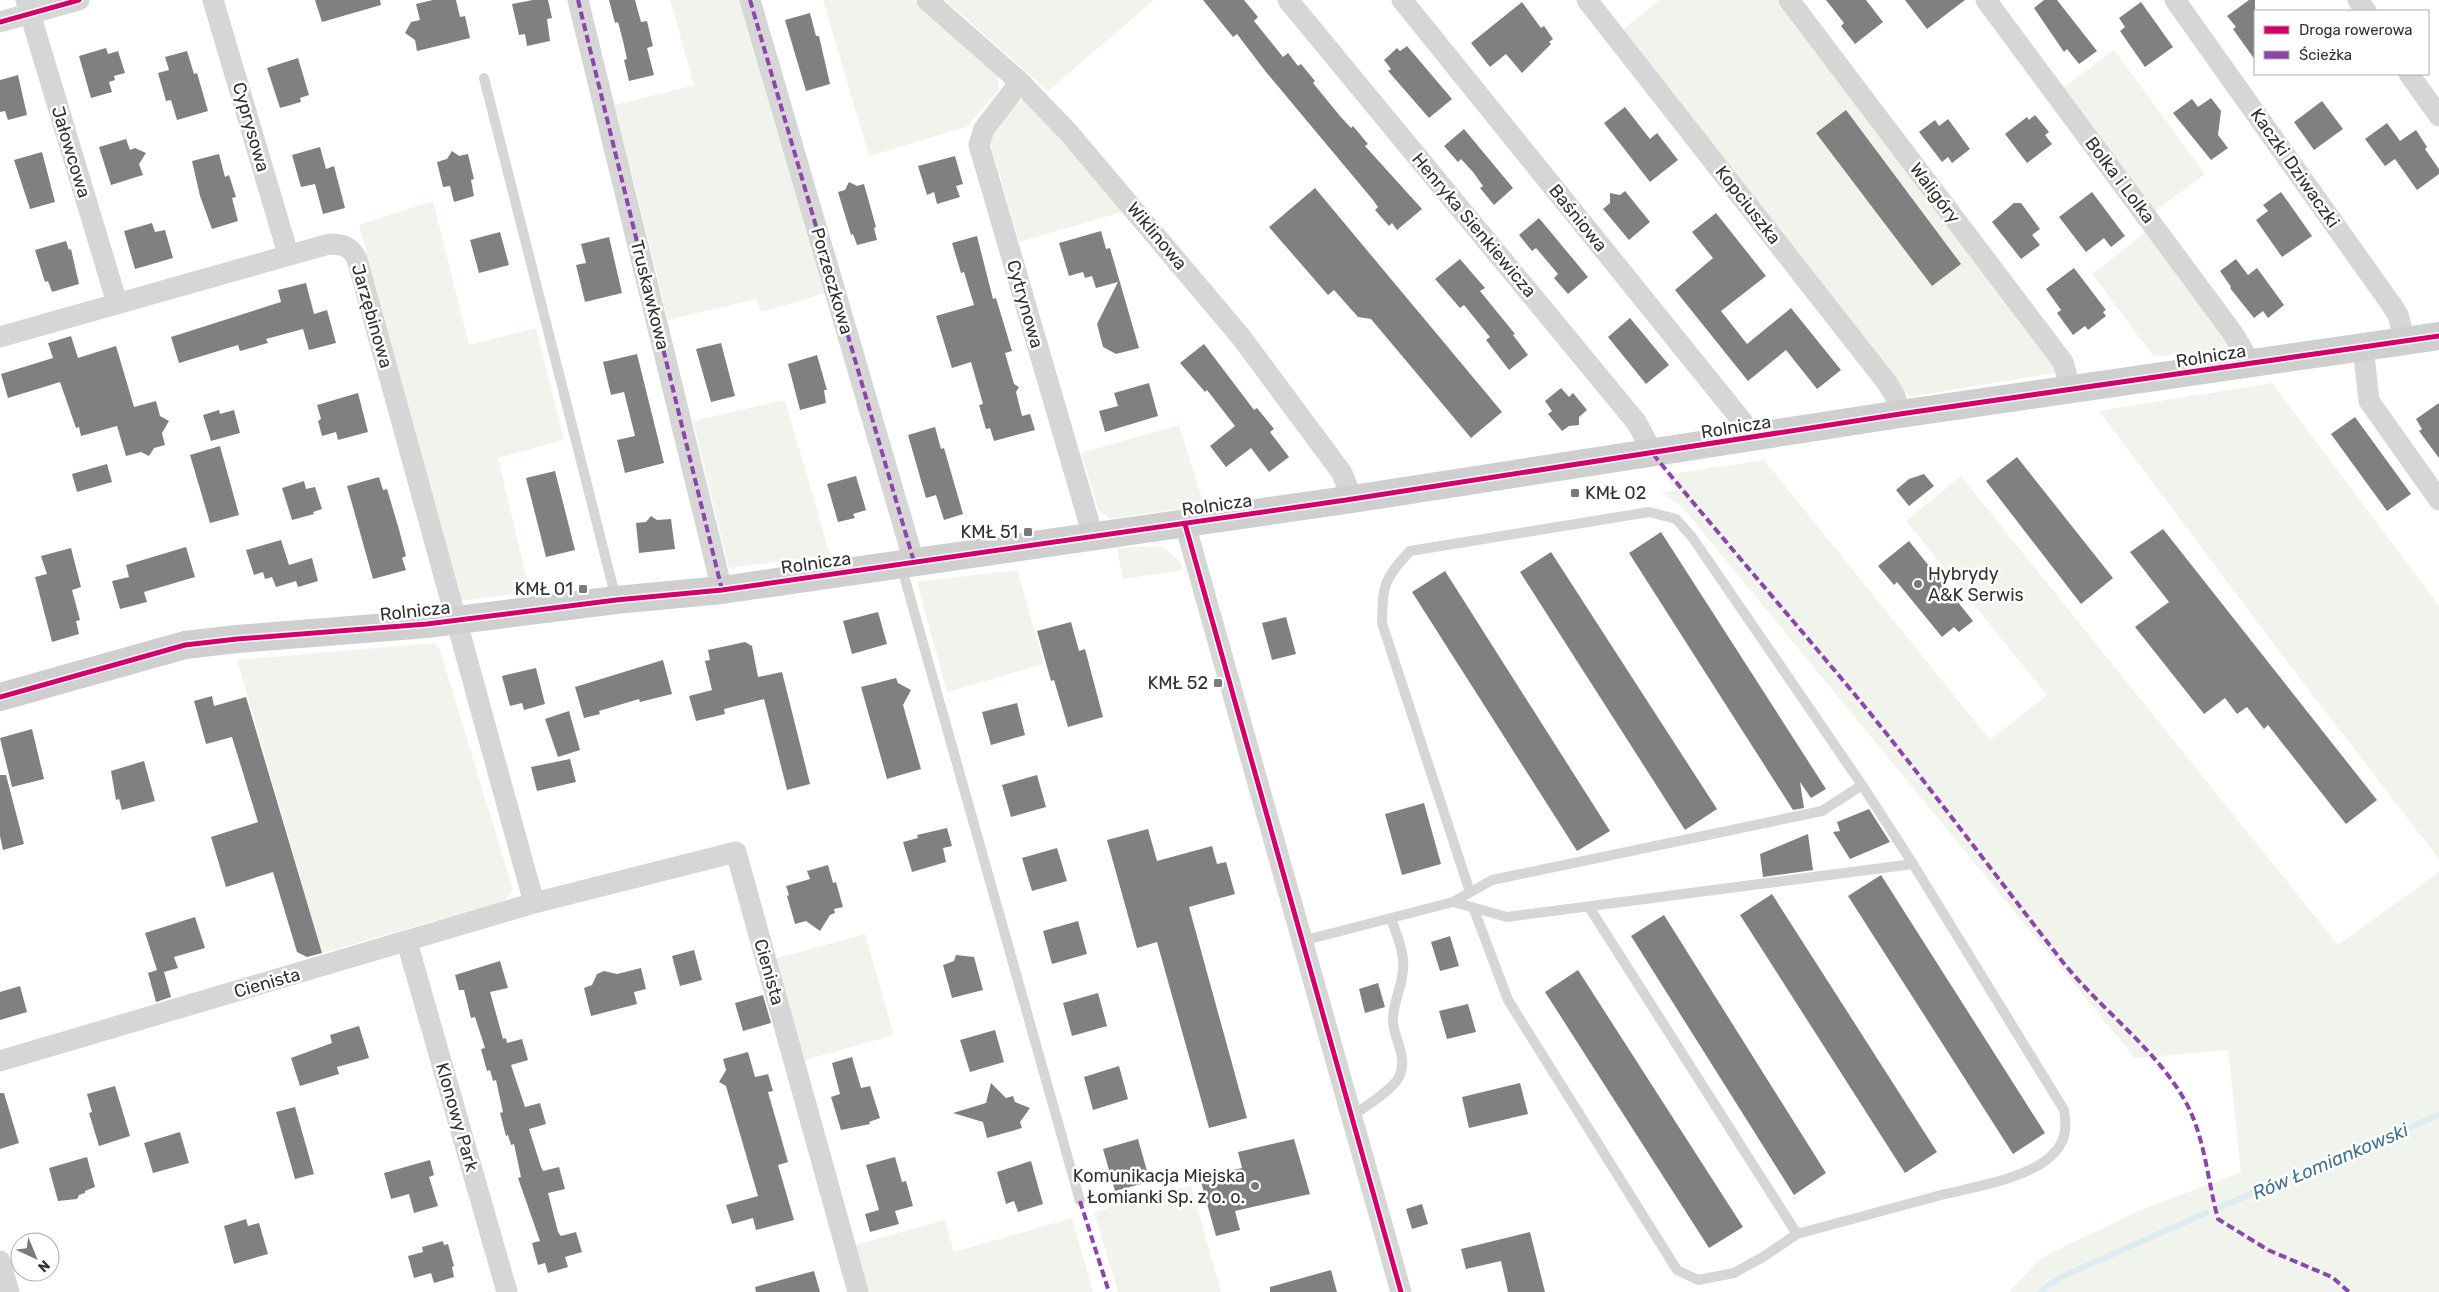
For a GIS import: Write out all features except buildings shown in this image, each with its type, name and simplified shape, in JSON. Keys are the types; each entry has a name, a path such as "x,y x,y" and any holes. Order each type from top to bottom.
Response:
{"street":[{"path":"0,22 28,7 79,0"},
{"name":"Cyprysowa","path":"213,0 288,254"},
{"name":"Truskawkowa","path":"578,0 722,590"},
{"name":"Porzeczkowa","path":"750,0 907,563"},
{"name":"Wiklinowa","path":"927,0 1020,82 1094,161 1242,337 1342,473 1348,488 1346,500"},
{"name":"Henryka Sienkiewicza","path":"1288,0 1637,423 1653,454"},
{"name":"Baśniowa","path":"1402,0 1743,422 1748,438"},
{"name":"Kopciuszka","path":"1587,0 1888,384 1896,396 1900,414"},
{"name":"Waligóry","path":"1789,0 2063,362 2071,391"},
{"name":"Bolka i Lolka","path":"1986,0 2232,332 2243,350 2247,365"},
{"name":"Kaczki Dziwaczki","path":"2174,0 2392,304 2398,315 2405,341"},
{"name":"Jałowcowa","path":"28,7 117,303"},
{"path":"2410,75 2439,116"},
{"name":"Cytrynowa","path":"1020,82 984,129 979,145 1093,536"},
{"name":"Jarzębinowa","path":"0,336 288,254 330,244 342,244 352,251 357,259 456,620"},
{"name":"Rolnicza","path":"0,697 186,646 237,639 456,620 616,600 722,590 1185,524 1653,454 1900,414 2071,391 2439,336"},
{"path":"2363,347 2369,402 2439,500"},
{"path":"1185,524 1402,1292"},
{"path":"456,620 534,903"},
{"name":"Cienista","path":"0,1060 534,903 736,852 858,1292"},
{"name":"Klonowy Park","path":"406,942 507,1292"},
{"path":"0,1261 9,1292"}],"lane":[{"path":"484,78 616,600"},
{"path":"1470,892 1382,623 1382,589 1394,568 1410,551 1649,512 1676,519 1692,536 1862,785 1913,864 2064,1110 2067,1124 2064,1138 2052,1155 2035,1168 1999,1180 1797,1234 1763,1257 1734,1273 1698,1280 1676,1270 1508,1000 1474,907"},
{"path":"907,563 1080,1200"},
{"path":"1302,941 1453,902 1492,880 1822,811 1862,785"},
{"path":"1453,902 1507,917 1589,908 1913,864"},
{"path":"1589,908 1797,1234"},
{"path":"1352,1116 1398,1080 1402,1068 1402,1049 1393,1024 1394,1008 1403,970 1403,962 1391,918"}],"shaded area":[{"path":"670,0 739,0 826,293 761,312 756,299 668,320 615,105 694,85"},
{"path":"823,0 914,0 997,74 999,90 966,127 869,156"},
{"path":"945,0 1154,0 1048,91"},
{"path":"1660,0 1779,0 2059,372 1909,397 1622,30"},
{"path":"2114,50 2205,174 2154,212 2063,88"},
{"path":"1026,98 1122,212 1019,242 988,135 1015,104"},
{"path":"433,201 469,345 536,328 564,440 498,458 530,592 459,601 359,225"},
{"path":"2146,232 2232,348 2154,357 2092,274"},
{"path":"2272,383 2439,606 2439,859 2272,642 2099,411"},
{"path":"785,400 830,555 729,568 693,421"},
{"path":"1179,425 1204,505 1110,519 1099,511 1081,453"},
{"path":"1764,460 1990,740 2047,695 1906,521 1961,476 2338,945 2439,872 2439,1292 2009,1292 2041,1258 2136,1212 2241,1172 2228,1050 2135,1058 1682,507 1661,492 1675,491 1666,475"},
{"path":"1161,546 1179,560 1183,570 1123,579 1117,548"},
{"path":"1017,570 1044,664 947,692 917,582"},
{"path":"435,643 440,650 513,890 504,901 322,953 237,660"},
{"path":"865,934 894,1035 802,1061 774,959"},
{"path":"1191,1185 1221,1292 1118,1292 1094,1212"},
{"path":"1072,1218 1093,1292 867,1292 855,1245 945,1220 954,1252"}],"waterway":[{"name":"Rów Łomiankowski","path":"2220,1207 2439,1115"},
{"name":"Rów Łomiankowski","path":"2040,1292 2061,1277 2206,1213"}],"marked path":[{"path":"578,0 722,590"},
{"path":"750,0 914,562"},
{"path":"1653,454 1861,702 2062,961 2092,995 2142,1045 2172,1080 2184,1099 2197,1127 2218,1219 2268,1250 2332,1277 2349,1292"},
{"path":"1080,1201 1109,1292"}],"cycle path":[{"path":"0,22 79,0"},
{"path":"0,697 185,645 427,624 616,600 722,590 1346,500 1900,414 2439,336"},
{"path":"1185,524 1401,1292"}],"place":[{"name":"KMŁ 02","path":"1575,493"},
{"name":"KMŁ 51","path":"1028,532"},
{"name":"Hybrydy A&K Serwis","path":"1918,584"},
{"name":"KMŁ 01","path":"583,589"},
{"name":"KMŁ 52","path":"1218,683"},
{"name":"Komunikacja Miejska Łomianki Sp. z o. o.","path":"1255,1186"}]}
